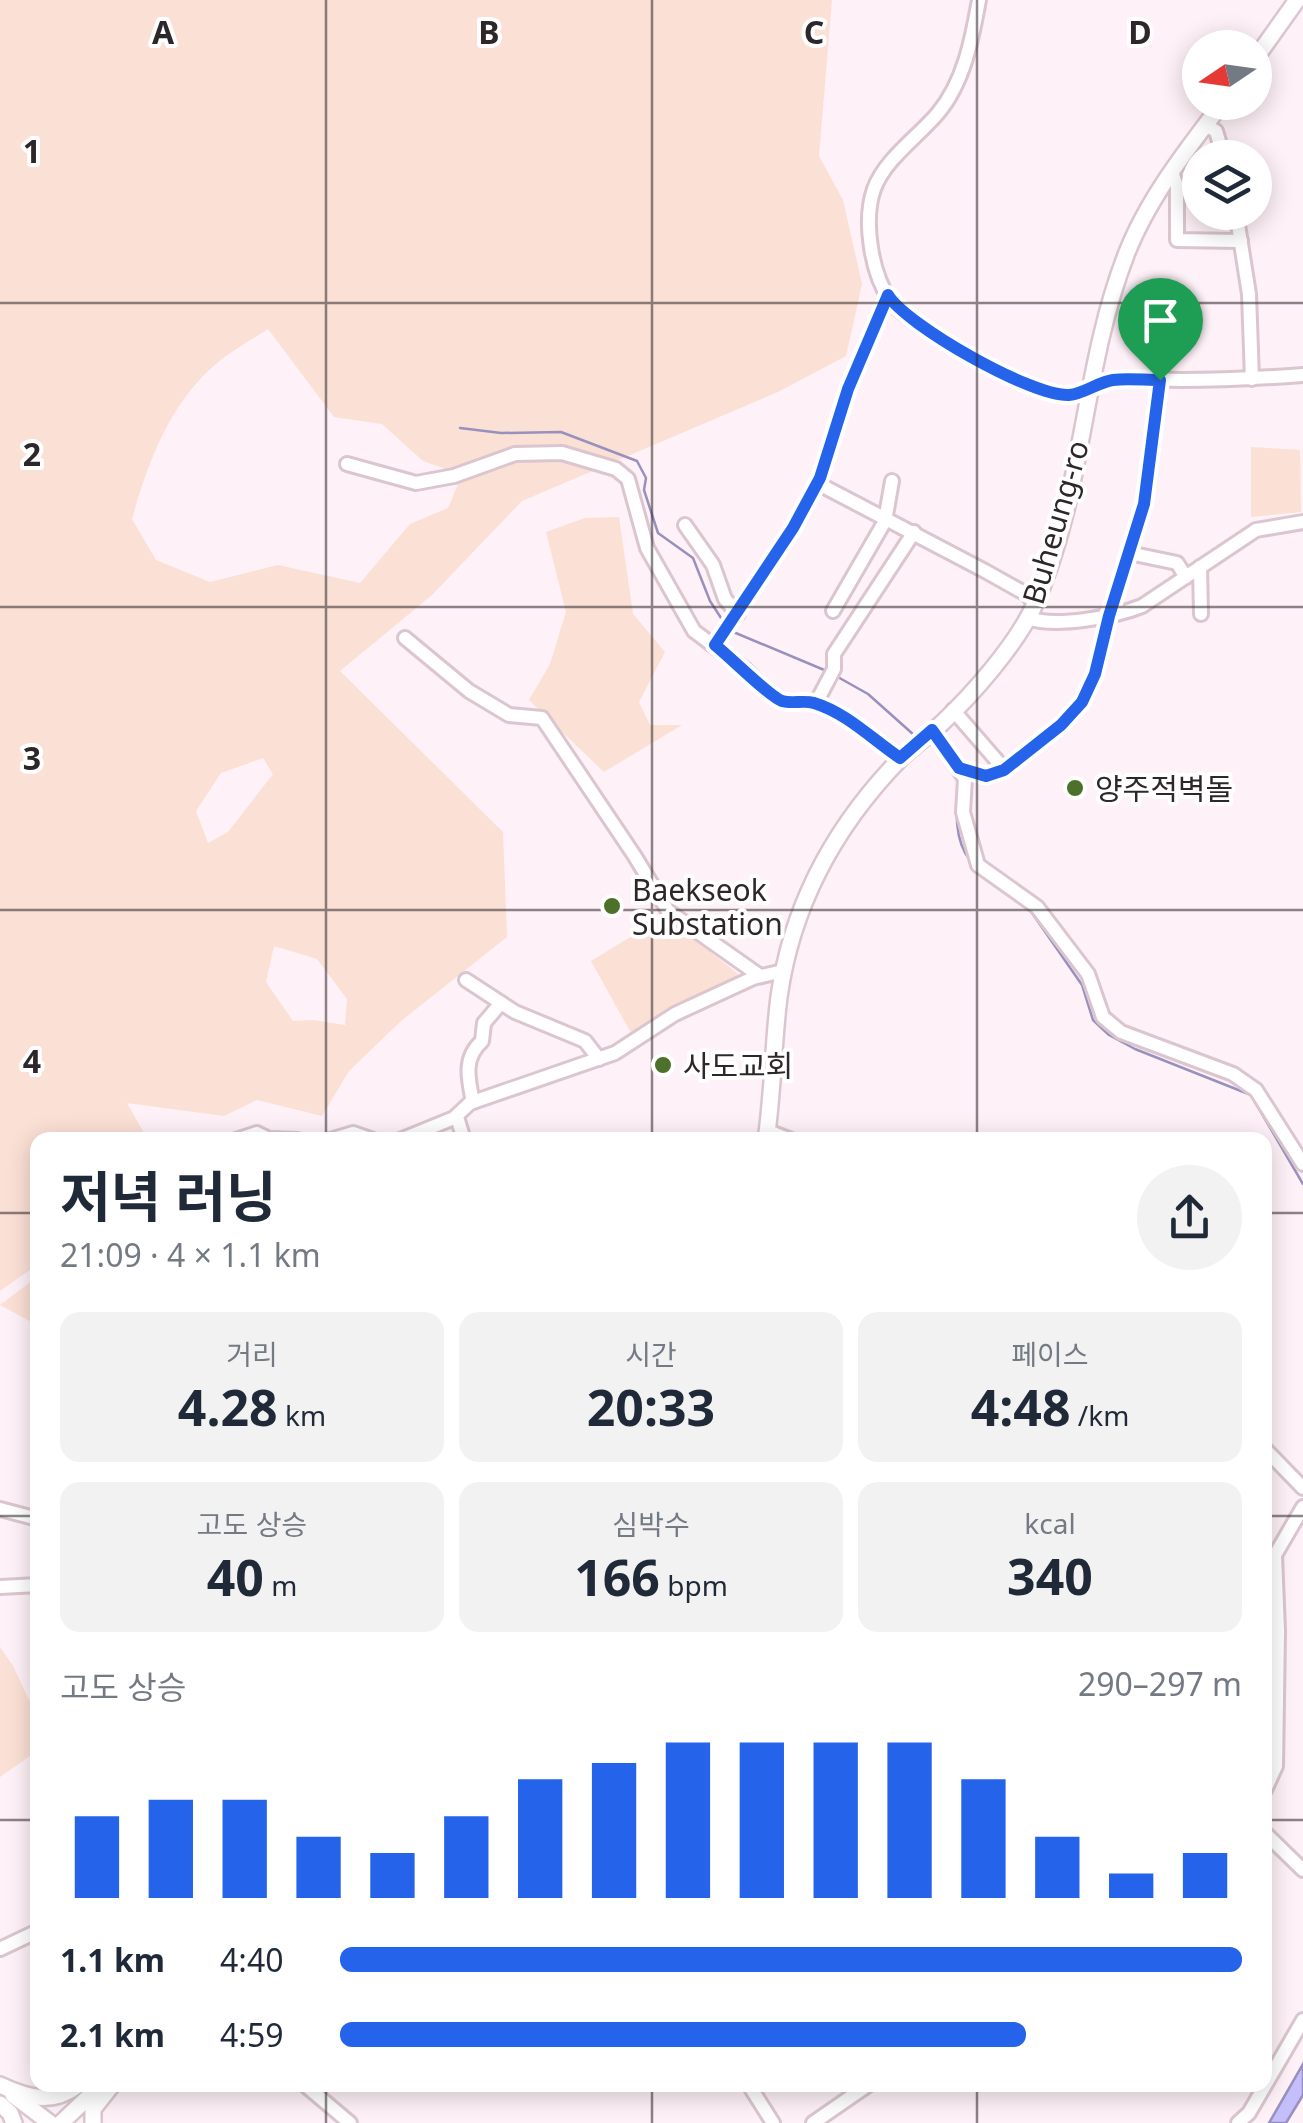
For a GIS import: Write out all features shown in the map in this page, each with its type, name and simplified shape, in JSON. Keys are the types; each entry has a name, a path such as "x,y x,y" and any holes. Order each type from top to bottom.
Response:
{"main road":[{"path":"1272,34 1297,0"},
{"name":"Buheung-ro","path":"767,1132 784,972 805,900 824,856 900,758 983,678 1032,611 1062,521 1106,318 1126,256 1172,172 1210,120"},
{"path":"0,2085 43,2099 65,2092"},
{"path":"0,2085 50,2123"},
{"path":"79,2104 85,2092"},
{"path":"61,2123 93,2092"},
{"path":"93,2123 93,2109 106,2092"},
{"path":"0,2104 14,2123"}],"street":[{"path":"979,0 969,54 944,106 874,188 870,228 878,272 888,295 909,318 1024,384 1070,395 1111,380 1303,375"},
{"path":"1206,126 1216,131 1219,140"},
{"path":"1172,172 1177,186 1177,240 1241,241"},
{"path":"1239,230 1250,294 1252,379"},
{"path":"727,629 818,483 835,427 888,295"},
{"path":"959,768 986,776 1004,770 1061,725 1082,702 1095,674 1144,504 1160,380"},
{"path":"347,464 416,483 454,476 515,454 562,453 616,469 628,479 646,548 694,631 727,629"},
{"path":"833,610 872,547 892,481"},
{"path":"818,483 1026,594 1032,611 1046,622 1109,616 1142,606 1256,530 1303,522"},
{"path":"685,525 713,566 725,598 727,629 746,670 782,701 816,703 850,721 900,758"},
{"path":"816,703 832,674 834,654 914,532"},
{"path":"1129,553 1177,563 1186,577"},
{"path":"1200,568 1200,614"},
{"path":"405,638 469,690 509,715 542,718 668,911 760,976"},
{"path":"953,710 1004,770"},
{"path":"932,730 965,779 963,812 978,864 1037,907 1088,974 1102,1017 1121,1032 1246,1082 1256,1090 1303,1164"},
{"path":"419,1132 457,1116 473,1102 615,1053 675,1014 760,976 784,972"},
{"path":"466,980 560,1034 584,1041 599,1059"},
{"path":"473,1102 470,1052 482,1042 484,1023 501,1003"},
{"path":"457,1116 462,1132"},
{"path":"1272,1456 1303,1488"},
{"path":"1272,1775 1276,1766 1278,1620 1275,1555 1303,1507"},
{"path":"0,1509 30,1518"},
{"path":"0,1587 30,1585"},
{"path":"1272,1838 1303,1870"},
{"path":"0,1949 30,1935"},
{"path":"1272,2074 1303,2020"},
{"path":"313,2092 350,2123"},
{"path":"753,2092 773,2123"},
{"path":"813,2123 858,2092"},
{"path":"1238,2123 1249,2114 1262,2092"}],"shaded area":[{"path":"0,0 832,0 819,156 843,200 862,284 846,356 778,392 522,501 432,595 340,671 503,832 507,937 401,1021 349,1071 322,1116 257,1100 224,1116 127,1103 143,1132 30,1132 30,1270 0,1291","holes":["268,329 334,417 382,424 423,461 462,475 448,508 410,524 360,583 278,565 210,582 156,560 132,519 146,474 176,411 222,359","263,758 273,774 228,832 208,843 196,811 221,773","274,946 317,959 347,999 345,1025 293,1021 266,982"]},
{"path":"1251,447 1300,450 1301,512 1251,517"},
{"path":"619,517 633,614 665,652 639,702 650,725 682,725 604,772 529,700 550,664 566,612 546,532 585,518"},
{"path":"665,916 738,974 723,988 631,1033 591,961"},
{"path":"30,1282 30,1321 0,1305"},
{"path":"0,1647 30,1702 30,1756 0,1777"},
{"path":"1303,2064 1303,2095 1286,2123 1269,2123"}],"waterway":[{"path":"460,428 501,433 561,432 637,461 646,478 644,490 658,533 693,558 710,601 723,621"},
{"path":"731,631 829,672"},
{"path":"836,676 868,694 914,735"},
{"path":"958,786 959,835 970,860"},
{"path":"1030,910 1082,985 1093,1020 1109,1035 1135,1049 1251,1095 1303,1184"}],"place":[{"name":"양주적벽돌","path":"1075,788"},
{"name":"Baekseok Substation","path":"612,906"},
{"name":"사도교회","path":"663,1065"}],"route":[{"path":"888,295 909,318 1036,389 1070,395 1111,380 1160,380 1144,504 1095,674 1082,702 1061,725 1004,770 986,776 959,768 932,730 900,758 850,721 816,703 782,701 715,645 793,528 820,478 848,389 888,295"}]}
